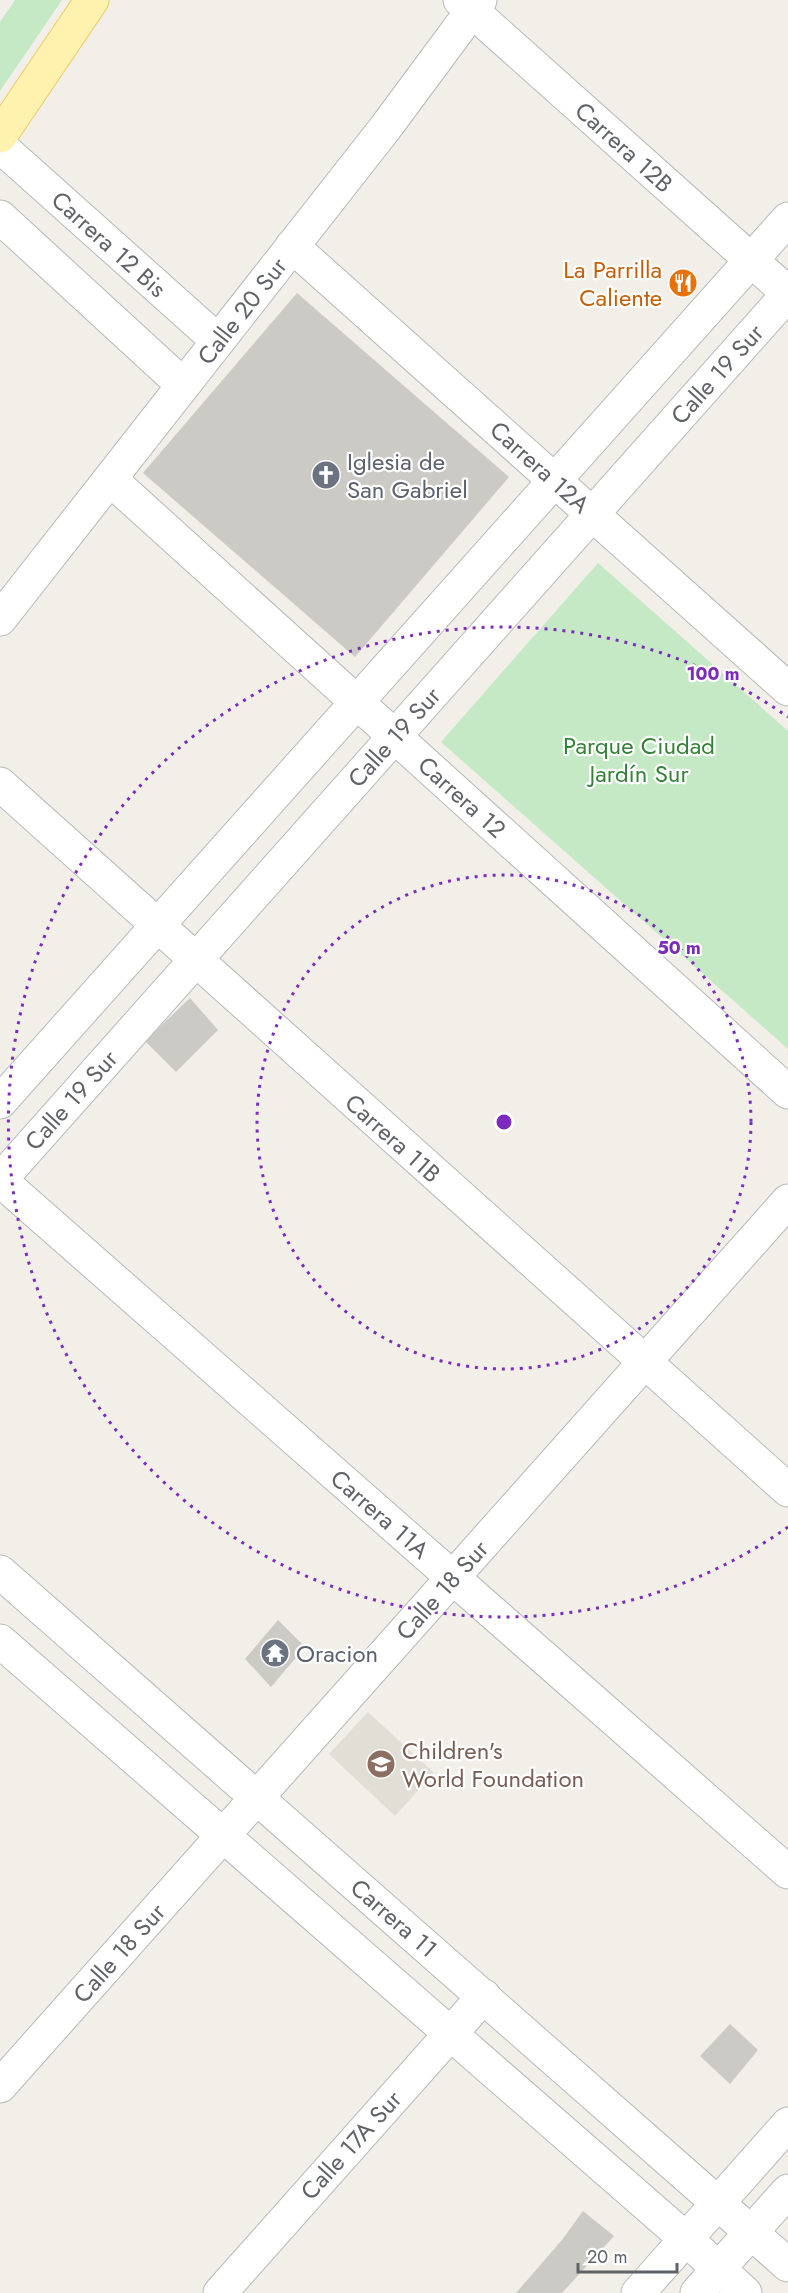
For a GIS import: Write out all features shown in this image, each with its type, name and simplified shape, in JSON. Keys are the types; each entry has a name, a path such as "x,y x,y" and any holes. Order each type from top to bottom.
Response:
{"main road":[{"path":"0,136 92,0"}],"street":[{"name":"Calle 20 Sur","path":"0,619 292,246 471,4"},
{"name":"Carrera 12B","path":"471,4 788,294"},
{"name":"Carrera 12 Bis","path":"0,146 218,341"},
{"path":"0,217 183,386"},
{"name":"Calle 19 Sur","path":"0,1102 788,219"},
{"name":"Carrera 12A","path":"292,246 788,689"},
{"name":"Calle 19 Sur","path":"0,1180 788,294"},
{"name":"Carrera 12","path":"110,479 788,1092"},
{"name":"Carrera 11B","path":"0,784 788,1490"},
{"name":"Carrera 11A","path":"0,1180 788,1872"},
{"name":"Calle 18 Sur","path":"0,2086 788,1201"},
{"name":"Carrera 11","path":"0,1572 788,2265"},
{"path":"0,1639 33,1601"},
{"name":"Carrera 11","path":"0,1639 745,2293"},
{"name":"Calle 17A Sur","path":"220,2293 484,1996"},
{"path":"638,2293 788,2124"},
{"path":"697,2293 788,2191"}],"shaded area":[{"name":"Children's World Foundation","path":"368,1712 434,1773 395,1816 329,1754"}],"green space":[{"path":"15,0 62,0 0,91 0,22"},
{"name":"Parque Ciudad Jardín Sur","path":"598,563 788,731 788,1049 441,742"}],"building":[{"name":"Iglesia de San Gabriel","path":"297,293 509,477 355,657 143,473"},
{"path":"190,998 218,1030 176,1072 145,1041"},
{"name":"Oracion","path":"278,1620 305,1647 271,1687 245,1659"},
{"path":"730,2024 758,2050 730,2084 700,2056"},
{"path":"583,2211 614,2236 562,2293 516,2293 562,2240"}],"place":[{"name":"La Parrilla Caliente","path":"683,283"},
{"name":"Iglesia de San Gabriel","path":"326,475"},
{"name":"Oracion","path":"275,1653"},
{"name":"Children's World Foundation","path":"381,1764"}]}
